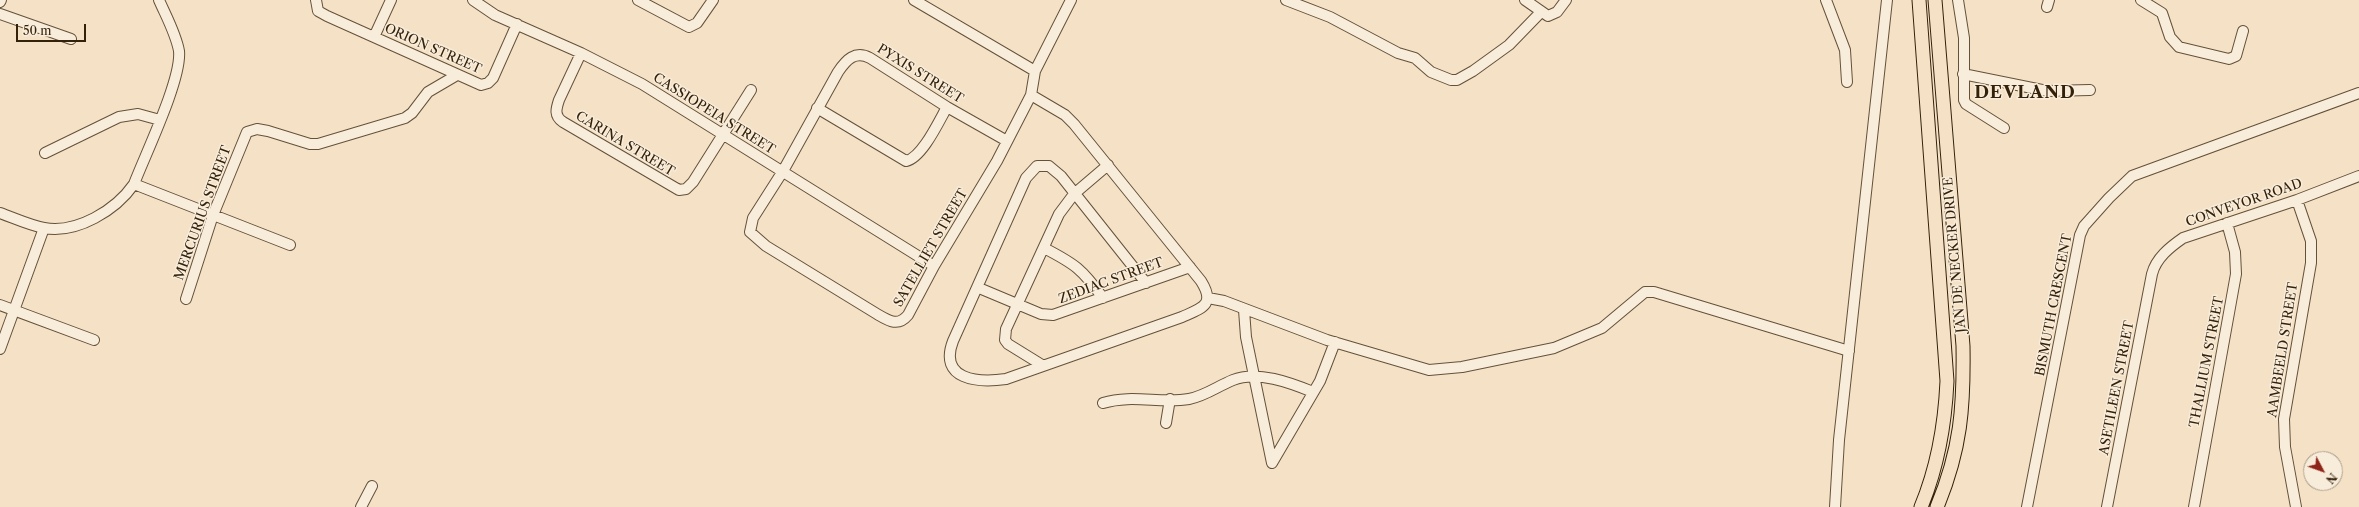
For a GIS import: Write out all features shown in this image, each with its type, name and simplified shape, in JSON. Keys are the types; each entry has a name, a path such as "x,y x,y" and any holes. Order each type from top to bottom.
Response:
{"main road":[{"name":"JAN DE NECKER DRIVE","path":"1919,0 1948,381 1944,425 1940,446 1921,507"},
{"name":"JAN DE NECKER DRIVE","path":"1935,0 1963,365 1962,409 1957,446 1951,472 1937,507"}],"street":[{"path":"0,213 44,228 67,227 94,217 114,205 134,184 176,76 179,60 177,43 159,0"},
{"name":"ORION STREET","path":"316,0 320,12 481,85 490,81 517,24"},
{"path":"374,37 391,0"},
{"name":"CASSIOPEIA STREET","path":"473,0 482,8 581,52 642,84 934,266"},
{"path":"638,0 689,27 698,23 713,0"},
{"path":"914,0 1035,71"},
{"name":"SATELLIET STREET","path":"782,171 750,222 751,234 766,246 892,322 902,321 908,315 934,266 997,161 1031,95 1035,71 1071,0"},
{"path":"1286,0 1330,17 1398,53 1414,58 1432,72 1451,80 1457,80 1473,71 1509,45 1541,12"},
{"path":"1525,0 1545,16 1552,15 1566,0"},
{"path":"1826,0 1845,50 1847,82"},
{"path":"1835,507 1839,440 1887,0"},
{"path":"1958,0 1964,38 1964,100 1966,104 2004,128"},
{"path":"2141,0 2162,13 2170,37 2179,47 2230,60 2234,59 2243,31"},
{"path":"0,14 71,39"},
{"name":"CARINA STREET","path":"581,52 557,104 557,117 664,183 679,190 690,187 723,135"},
{"name":"PYXIS STREET","path":"782,171 845,61 855,55 870,58 947,107 1007,141"},
{"path":"1963,74 2047,91 2090,90"},
{"name":"MERCURIUS STREET","path":"186,299 213,215 248,131 257,129 314,145 393,123 412,113 428,92 458,75"},
{"path":"723,135 751,90"},
{"name":"BISMUTH CRESCENT","path":"2027,507 2070,279 2080,234 2084,226 2124,181 2132,176 2359,93"},
{"path":"1031,95 1065,115 1074,124 1190,267 1206,288 1208,298 1203,308 1182,317 1042,365 1006,379 991,381 974,380 954,370 948,359 949,352 979,288 1026,178 1034,168 1042,164 1049,166 1061,176 1146,283"},
{"path":"817,108 906,161 912,159 920,152 947,107"},
{"path":"45,153 123,115 138,114 160,120"},
{"path":"1042,365 1013,347 1006,340 1006,329 1059,214 1074,194 1108,166"},
{"name":"CONVEYOR ROAD","path":"2152,274 2164,254 2183,238 2297,200 2359,176"},
{"path":"134,184 290,245"},
{"name":"AAMBEELD STREET","path":"2296,507 2285,447 2284,419 2311,263 2312,248 2297,200"},
{"name":"THALLIUM STREET","path":"2194,507 2236,274 2235,252 2227,223"},
{"path":"0,349 44,228"},
{"path":"1044,248 1075,264 1103,298"},
{"name":"ZEDIAC STREET","path":"979,288 1041,314 1053,315 1190,267"},
{"name":"ASETILEEN STREET","path":"2107,507 2152,274"},
{"path":"1208,298 1335,342 1429,370 1444,370 1554,348 1602,328 1645,292 1654,292 1849,350"},
{"path":"0,305 94,340"},
{"path":"1244,310 1246,337 1272,463 1320,382 1335,342"},
{"path":"1103,403 1111,400 1150,398 1170,400 1199,397 1234,379 1255,377 1278,380 1313,392"},
{"path":"1166,423 1170,400"},
{"path":"361,507 372,486"}],"district":[{"name":"DEVLAND","path":"2025,93"}]}
